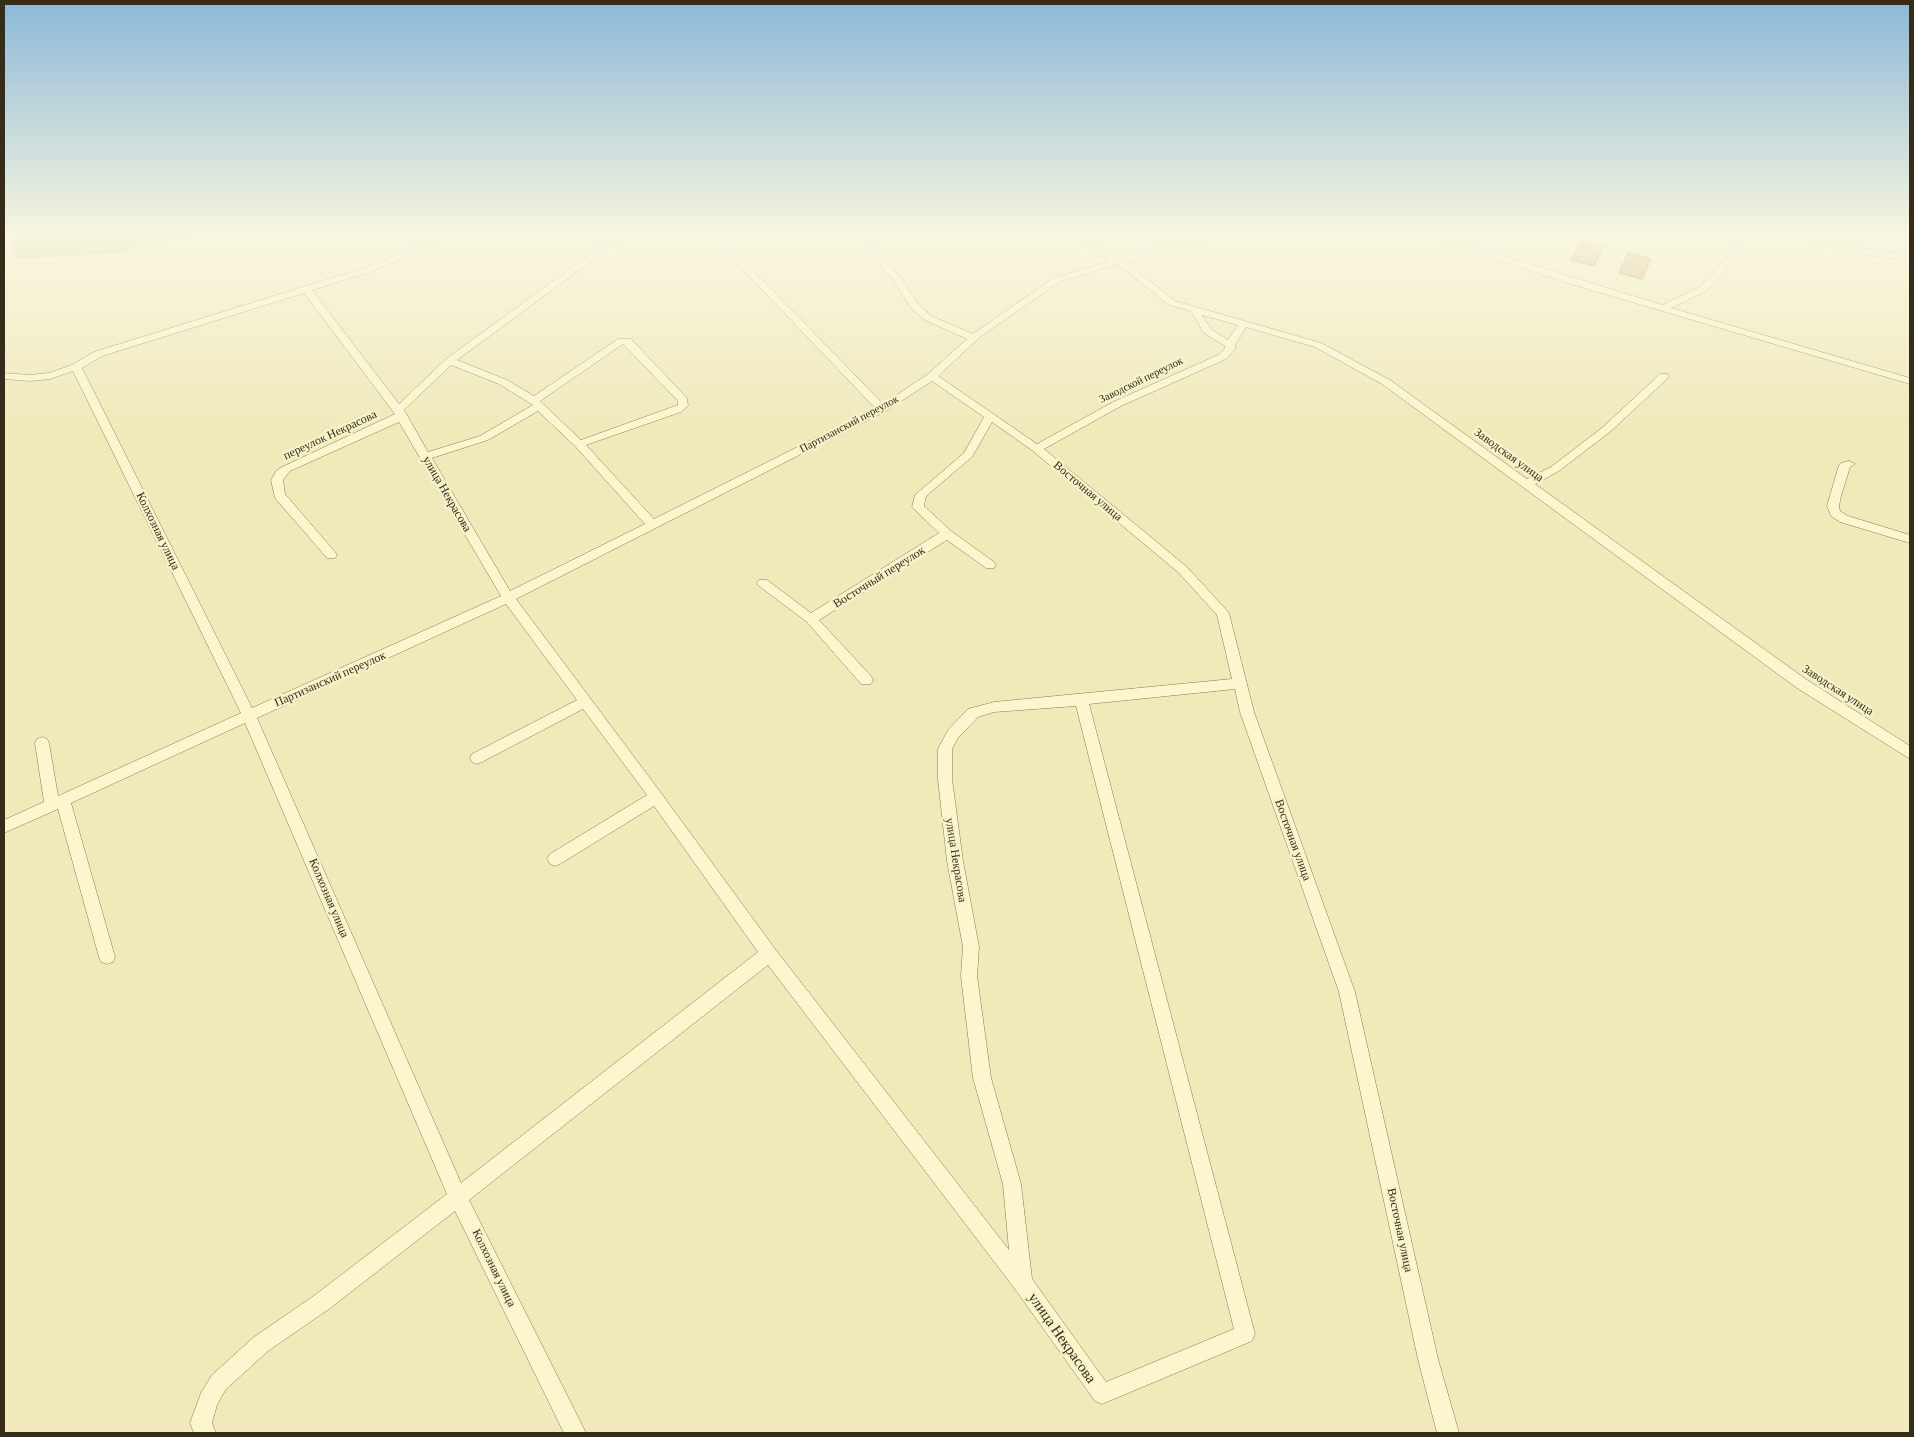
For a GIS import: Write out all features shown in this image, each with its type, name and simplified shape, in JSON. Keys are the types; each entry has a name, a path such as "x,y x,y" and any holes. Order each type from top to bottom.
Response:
{"street":[{"path":"4,376 30,378 50,376 76,366 98,354 267,301"},
{"name":"улица Некрасова","path":"315,301 400,412 508,598 656,797 769,954 1022,1282 1102,1394 1246,1334 1081,700"},
{"path":"400,412 450,360 531,301"},
{"path":"778,301 882,409"},
{"path":"911,301 928,318 974,338"},
{"name":"Партизанский переулок","path":"4,827 508,598 882,409 932,376 974,338 1026,301"},
{"name":"Заводская улица","path":"1170,301 1318,346 1386,382 1802,684 1910,753"},
{"path":"1640,301 1910,380"},
{"path":"1662,308 1678,301"},
{"path":"1195,310 1208,331 1230,345"},
{"name":"Заводской переулок","path":"1038,449 1117,404 1222,357 1230,350 1230,345 1243,324"},
{"path":"425,457 484,438 537,403 621,341 628,341 683,400 683,406 677,410 578,444"},
{"path":"450,360 503,382 537,403 653,525"},
{"name":"Колхозная улица","path":"76,366 249,716 458,1197 575,1433"},
{"name":"Восточная улица","path":"932,376 1038,449 1183,570 1223,613 1247,712 1348,992 1428,1359 1448,1433"},
{"path":"1527,484 1555,469 1607,429 1664,376"},
{"name":"переулок Некрасова","path":"331,555 279,495 277,480 286,469 395,420 400,412"},
{"path":"990,416 968,455 920,495 918,507 947,534 990,565"},
{"path":"1849,464 1845,465 1838,488 1833,506 1835,513 1844,519 1910,539"},
{"name":"Восточный переулок","path":"811,619 947,534"},
{"path":"763,583 811,619 866,680"},
{"name":"улица Некрасова","path":"1022,1282 1012,1184 982,1078 969,976 971,947 954,852 944,779 945,749 954,734 973,713 994,707 1241,683"},
{"path":"478,758 585,702"},
{"path":"42,743 58,803 107,957"},
{"path":"555,859 656,797"},
{"path":"206,1433 201,1423 208,1400 219,1382 262,1344 322,1302 769,954"}]}
